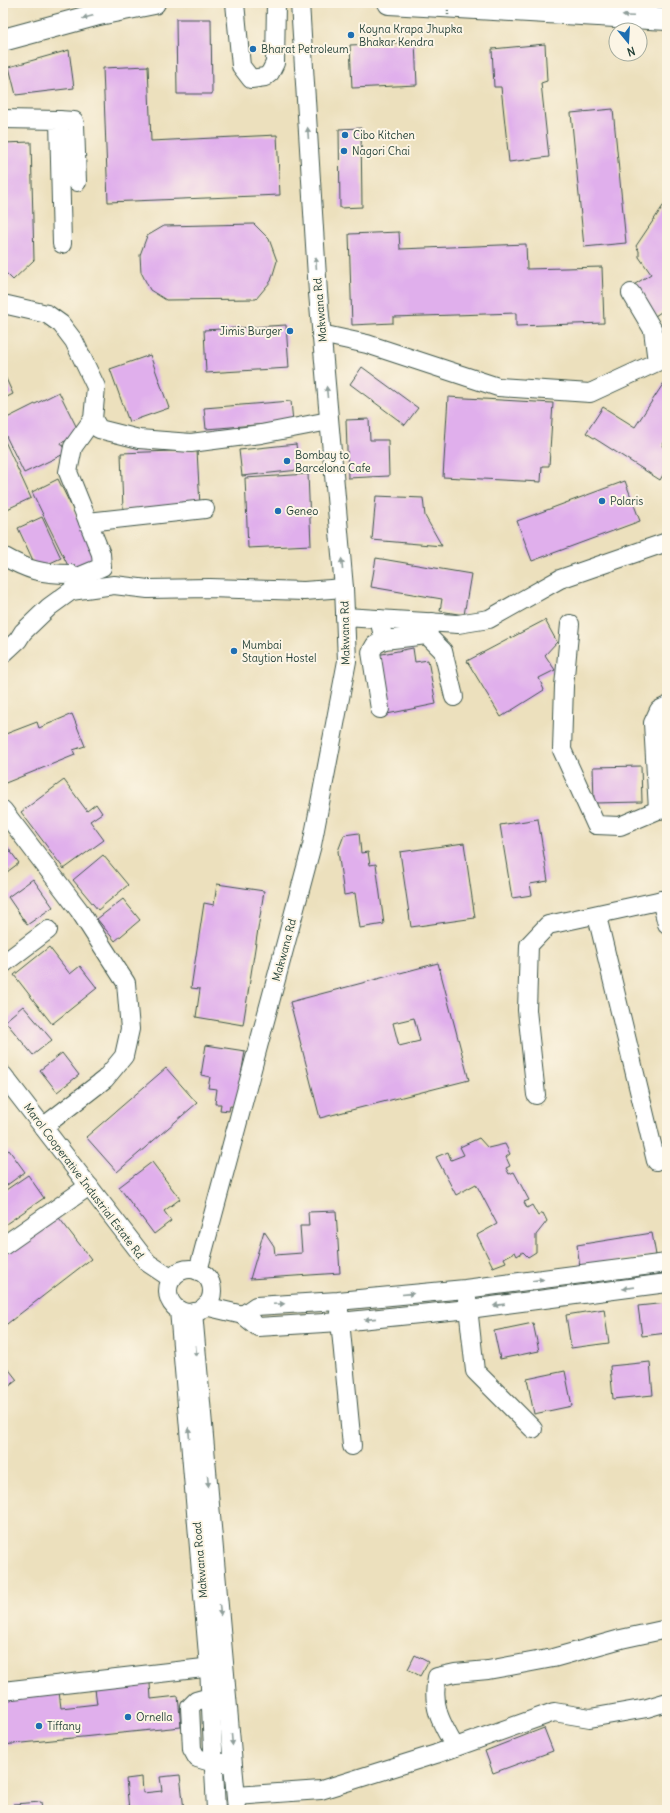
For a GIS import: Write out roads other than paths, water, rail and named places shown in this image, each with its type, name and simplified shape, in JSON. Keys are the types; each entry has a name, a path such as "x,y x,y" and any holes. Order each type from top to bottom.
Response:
{"main road":[{"path":"3,40 100,14 154,3"},
{"path":"390,3 667,23"}],"street":[{"path":"235,3 241,66 251,79 265,77 270,73 275,63 276,3"},
{"name":"Makwana Rd","path":"198,1271 312,845 347,661 344,588 321,334 300,3"},
{"path":"3,118 74,121 77,182"},
{"path":"59,120 62,244"},
{"path":"321,334 367,344 498,386 590,393 657,362 653,330 631,293"},
{"path":"3,304 47,314 62,324 74,341 96,387 92,419 73,447 68,472 101,554 102,567 74,579 70,574 48,574 22,567 3,556"},
{"path":"92,419 99,429 139,439 191,443 261,434 329,421"},
{"path":"88,522 205,509"},
{"path":"380,709 371,652 375,645 384,640 430,629 489,619 560,579 667,542"},
{"path":"3,654 49,607 71,591 114,586 148,589 210,588 304,591 344,588"},
{"path":"346,616 379,619 430,629 443,651 454,697"},
{"path":"379,619 384,640"},
{"path":"570,624 564,686 562,750 596,825 620,826 662,809 653,723 659,710 667,706"},
{"path":"3,810 79,910 126,983 130,1029 124,1056 105,1079 43,1127"},
{"path":"536,1095 527,1010 529,945 548,925 597,916 664,900 667,924"},
{"path":"597,916 656,1160"},
{"path":"3,964 48,930"},
{"name":"Marol Cooperative Industrial Estate Rd","path":"3,1075 148,1263 172,1279"},
{"path":"3,1246 89,1186"},
{"path":"243,1315 256,1306 338,1301 466,1289 667,1263"},
{"path":"192,1309 212,1294 211,1286 208,1278 198,1271 185,1270 177,1274 172,1279 168,1288 172,1304 192,1309 243,1315 258,1327 340,1322 469,1309 667,1283"},
{"path":"466,1289 475,1371 533,1429"},
{"path":"338,1301 352,1446"},
{"name":"Makwana Road","path":"192,1309 198,1454 217,1667 228,1693 237,1803"},
{"path":"455,1747 439,1719 434,1692 437,1678 455,1673 488,1670 553,1658 621,1639 667,1629"},
{"path":"3,1691 217,1667"},
{"name":"Makwana Road","path":"216,1810 210,1697 217,1667"},
{"path":"210,1697 228,1693"},
{"path":"237,1803 321,1790 455,1747 554,1712 590,1718 647,1708 667,1702"},
{"path":"214,1764 234,1764"}],"place":[{"name":"Koyna Krapa Jhupka Bhakar Kendra","path":"351,35"},
{"name":"Bharat Petroleum","path":"253,49"},
{"name":"Cibo Kitchen","path":"345,135"},
{"name":"Nagori Chai","path":"344,151"},
{"name":"Jimis Burger","path":"290,331"},
{"name":"Bombay to Barcelona Cafe","path":"287,461"},
{"name":"Polaris","path":"602,501"},
{"name":"Geneo","path":"278,511"},
{"name":"Mumbai Staytion Hostel","path":"234,651"},
{"name":"Ornella","path":"128,1717"},
{"name":"Tiffany","path":"39,1726"}]}
